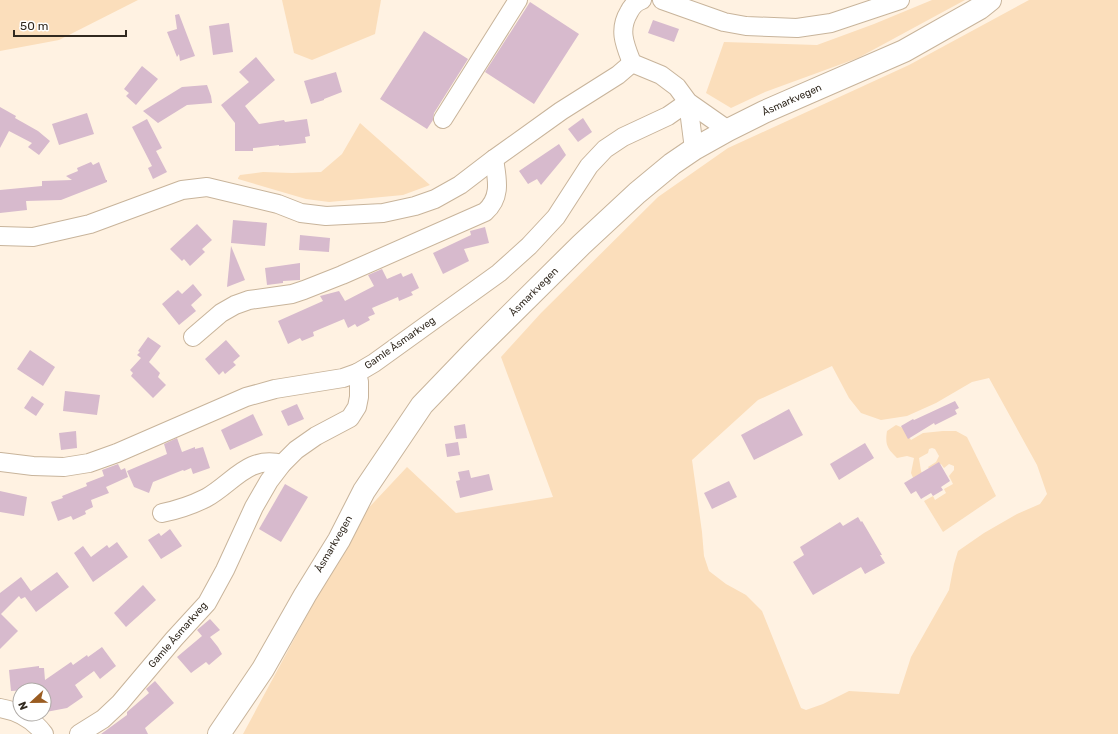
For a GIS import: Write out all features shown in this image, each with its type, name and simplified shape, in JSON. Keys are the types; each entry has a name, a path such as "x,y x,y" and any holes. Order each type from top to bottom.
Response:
{"main road":[{"name":"Åsmarkvegen","path":"219,734 263,669 305,595 339,540 364,491 422,405 531,295 637,193 672,164 694,149 728,130 764,112 904,51 980,8 990,0"}],"street":[{"path":"443,119 518,0"},
{"path":"642,0 632,6 623,24 623,42 632,63 661,75 677,87 688,102 728,130"},
{"path":"662,0 724,22 746,26 797,28 831,23 869,5 900,0"},
{"path":"0,236 33,237 90,224 182,190 206,186 278,204 301,212 326,216 383,213 415,206 435,198 460,185 494,159 603,83 618,75 632,63"},
{"path":"688,102 694,149"},
{"name":"Gamle Åsmarkveg","path":"79,734 103,719 120,703 174,639 207,603 225,570 254,507 268,481 282,464 296,450 316,436 350,418 358,407 359,382 357,373 374,363 499,273 529,246 556,217 589,166 604,149 623,137 668,116 688,102"},
{"path":"193,337 221,313 235,305 249,300 292,294 304,290 342,275 485,212 493,203 497,192 494,159"},
{"path":"0,462 52,467 64,467 89,463 246,397 275,389 343,378 357,373"},
{"path":"162,513 187,506 205,498 222,488 247,468 258,463 272,461 282,464"},
{"path":"0,708 10,710 31,720 44,734"}],"shaded area":[{"path":"0,0 138,0 59,40 0,51"},
{"path":"282,0 381,0 375,34 312,60 294,53"},
{"path":"932,0 965,0 858,58 765,92 731,108 706,93 724,42 817,45 874,24"},
{"path":"1029,0 1118,0 1118,734 243,734 360,517 407,467 456,513 553,497 501,357 541,313 658,197 728,148 909,65","holes":["832,366 849,398 861,413 881,420 907,416 936,403 972,382 989,378 1037,465 1047,494 1040,504 1017,514 984,533 958,551 949,590 911,657 899,694 849,691 823,704 806,710 801,708 762,611 746,595 726,584 709,571 704,556 692,460 758,400"]},
{"path":"360,123 430,185 403,195 329,202 306,199 238,179 240,175 263,172 321,172 342,154"},
{"path":"896,425 903,428 911,440 923,433 943,431 956,431 967,437 996,496 943,532 924,501 933,496 935,500 946,493 944,489 953,484 949,476 954,470 954,466 949,464 944,468 941,464 930,470 928,467 936,462 939,456 935,449 929,449 928,453 919,458 923,475 914,480 911,473 914,458 907,456 897,458 891,452 886,440 887,431"}],"building":[{"path":"530,2 579,34 534,104 485,72"},
{"path":"179,14 195,56 180,61 179,54 177,57 167,32 177,29 175,15"},
{"path":"653,20 679,29 674,42 648,33"},
{"path":"229,23 233,52 213,55 209,26"},
{"path":"424,31 468,59 434,113 433,120 427,129 380,99"},
{"path":"256,57 275,80 245,106 259,124 284,120 285,122 307,119 310,136 305,137 306,143 253,148 253,151 235,151 235,123 221,105 249,82 239,72"},
{"path":"142,66 158,79 136,105 126,96 129,93 124,89"},
{"path":"336,72 342,92 311,104 304,81"},
{"path":"207,85 212,103 187,105 158,123 143,111 182,87"},
{"path":"0,107 16,116 15,118 38,131 50,141 39,155 28,147 32,143 9,131 0,148"},
{"path":"87,113 94,134 59,145 52,124"},
{"path":"583,118 592,132 578,142 568,129"},
{"path":"147,119 162,148 156,151 167,172 153,179 148,168 152,166 132,127"},
{"path":"559,144 566,155 541,185 537,179 528,184 519,171"},
{"path":"91,162 93,165 99,162 107,182 61,200 26,201 27,210 0,213 0,190 42,186 42,181 72,180 66,176 78,171 77,168"},
{"path":"233,220 267,223 265,246 231,243"},
{"path":"197,224 212,240 202,249 205,252 190,266 184,259 182,261 170,249"},
{"path":"485,227 489,243 464,249 469,261 443,274 433,253 471,235 470,231"},
{"path":"300,235 330,238 329,252 299,250"},
{"path":"231,246 245,280 227,287"},
{"path":"300,263 300,280 283,281 283,283 267,285 265,268"},
{"path":"382,269 387,279 401,273 403,277 412,273 419,288 411,292 413,295 399,301 398,297 372,308 375,314 368,317 370,320 357,327 355,324 348,328 344,319 313,332 314,336 302,341 300,338 288,344 278,321 323,301 320,296 339,291 345,301 374,286 368,275"},
{"path":"193,284 202,295 191,305 196,311 179,325 162,304 178,290 182,294"},
{"path":"148,337 161,346 149,362 160,373 158,377 166,385 153,398 131,376 133,373 130,370 141,358 137,355 140,352 138,351"},
{"path":"226,340 240,356 233,362 236,365 225,374 223,371 219,375 205,359"},
{"path":"30,350 55,367 43,386 17,369"},
{"path":"65,391 100,395 97,415 63,411"},
{"path":"32,396 44,404 36,416 24,408"},
{"path":"955,401 959,408 955,410 957,414 935,425 934,423 908,439 901,426 913,419 914,420"},
{"path":"297,404 304,419 288,426 281,411"},
{"path":"789,409 803,435 754,460 741,435"},
{"path":"253,414 263,435 230,450 221,430"},
{"path":"465,424 467,438 456,439 454,426"},
{"path":"76,431 77,448 61,450 59,433"},
{"path":"177,438 182,452 195,447 195,449 203,447 210,468 193,474 191,468 153,482 149,493 134,487 127,471 167,454 164,444"},
{"path":"458,442 460,455 447,457 445,444"},
{"path":"865,443 874,458 839,480 830,464"},
{"path":"939,462 950,481 941,487 943,490 933,496 931,493 921,499 916,491 911,494 904,483"},
{"path":"118,464 121,470 125,468 128,477 106,487 109,493 91,500 93,507 85,511 86,514 73,520 71,516 58,521 51,502 63,498 62,496 87,486 86,483 104,476 102,470"},
{"path":"469,470 471,478 489,474 493,490 460,498 456,481 460,480 458,472"},
{"path":"729,481 737,497 712,509 704,493"},
{"path":"285,484 308,497 281,542 259,529"},
{"path":"0,491 27,497 24,516 0,512"},
{"path":"858,517 861,522 862,521 882,555 880,555 885,563 865,574 861,567 813,595 793,562 804,555 800,547 840,522 843,526"},
{"path":"170,529 182,546 161,559 148,540 159,533 161,536"},
{"path":"117,542 128,557 93,582 74,553 83,546 91,557 107,545 109,548"},
{"path":"57,572 69,587 36,612 25,597 21,599 19,596 1,614 18,631 0,649 0,593 21,577 31,591"},
{"path":"143,585 156,600 126,627 114,613"},
{"path":"210,619 220,630 210,637 222,654 209,665 206,662 191,673 177,657 202,636 197,630"},
{"path":"102,647 116,666 100,679 94,671 75,685 83,697 67,708 52,711 52,682 12,682 11,691 9,670 39,666 39,668 44,668 45,680 71,662 73,665 87,655 88,657"},
{"path":"155,681 174,703 145,728 148,734 101,734 127,715 127,712 149,693 146,689"}]}
